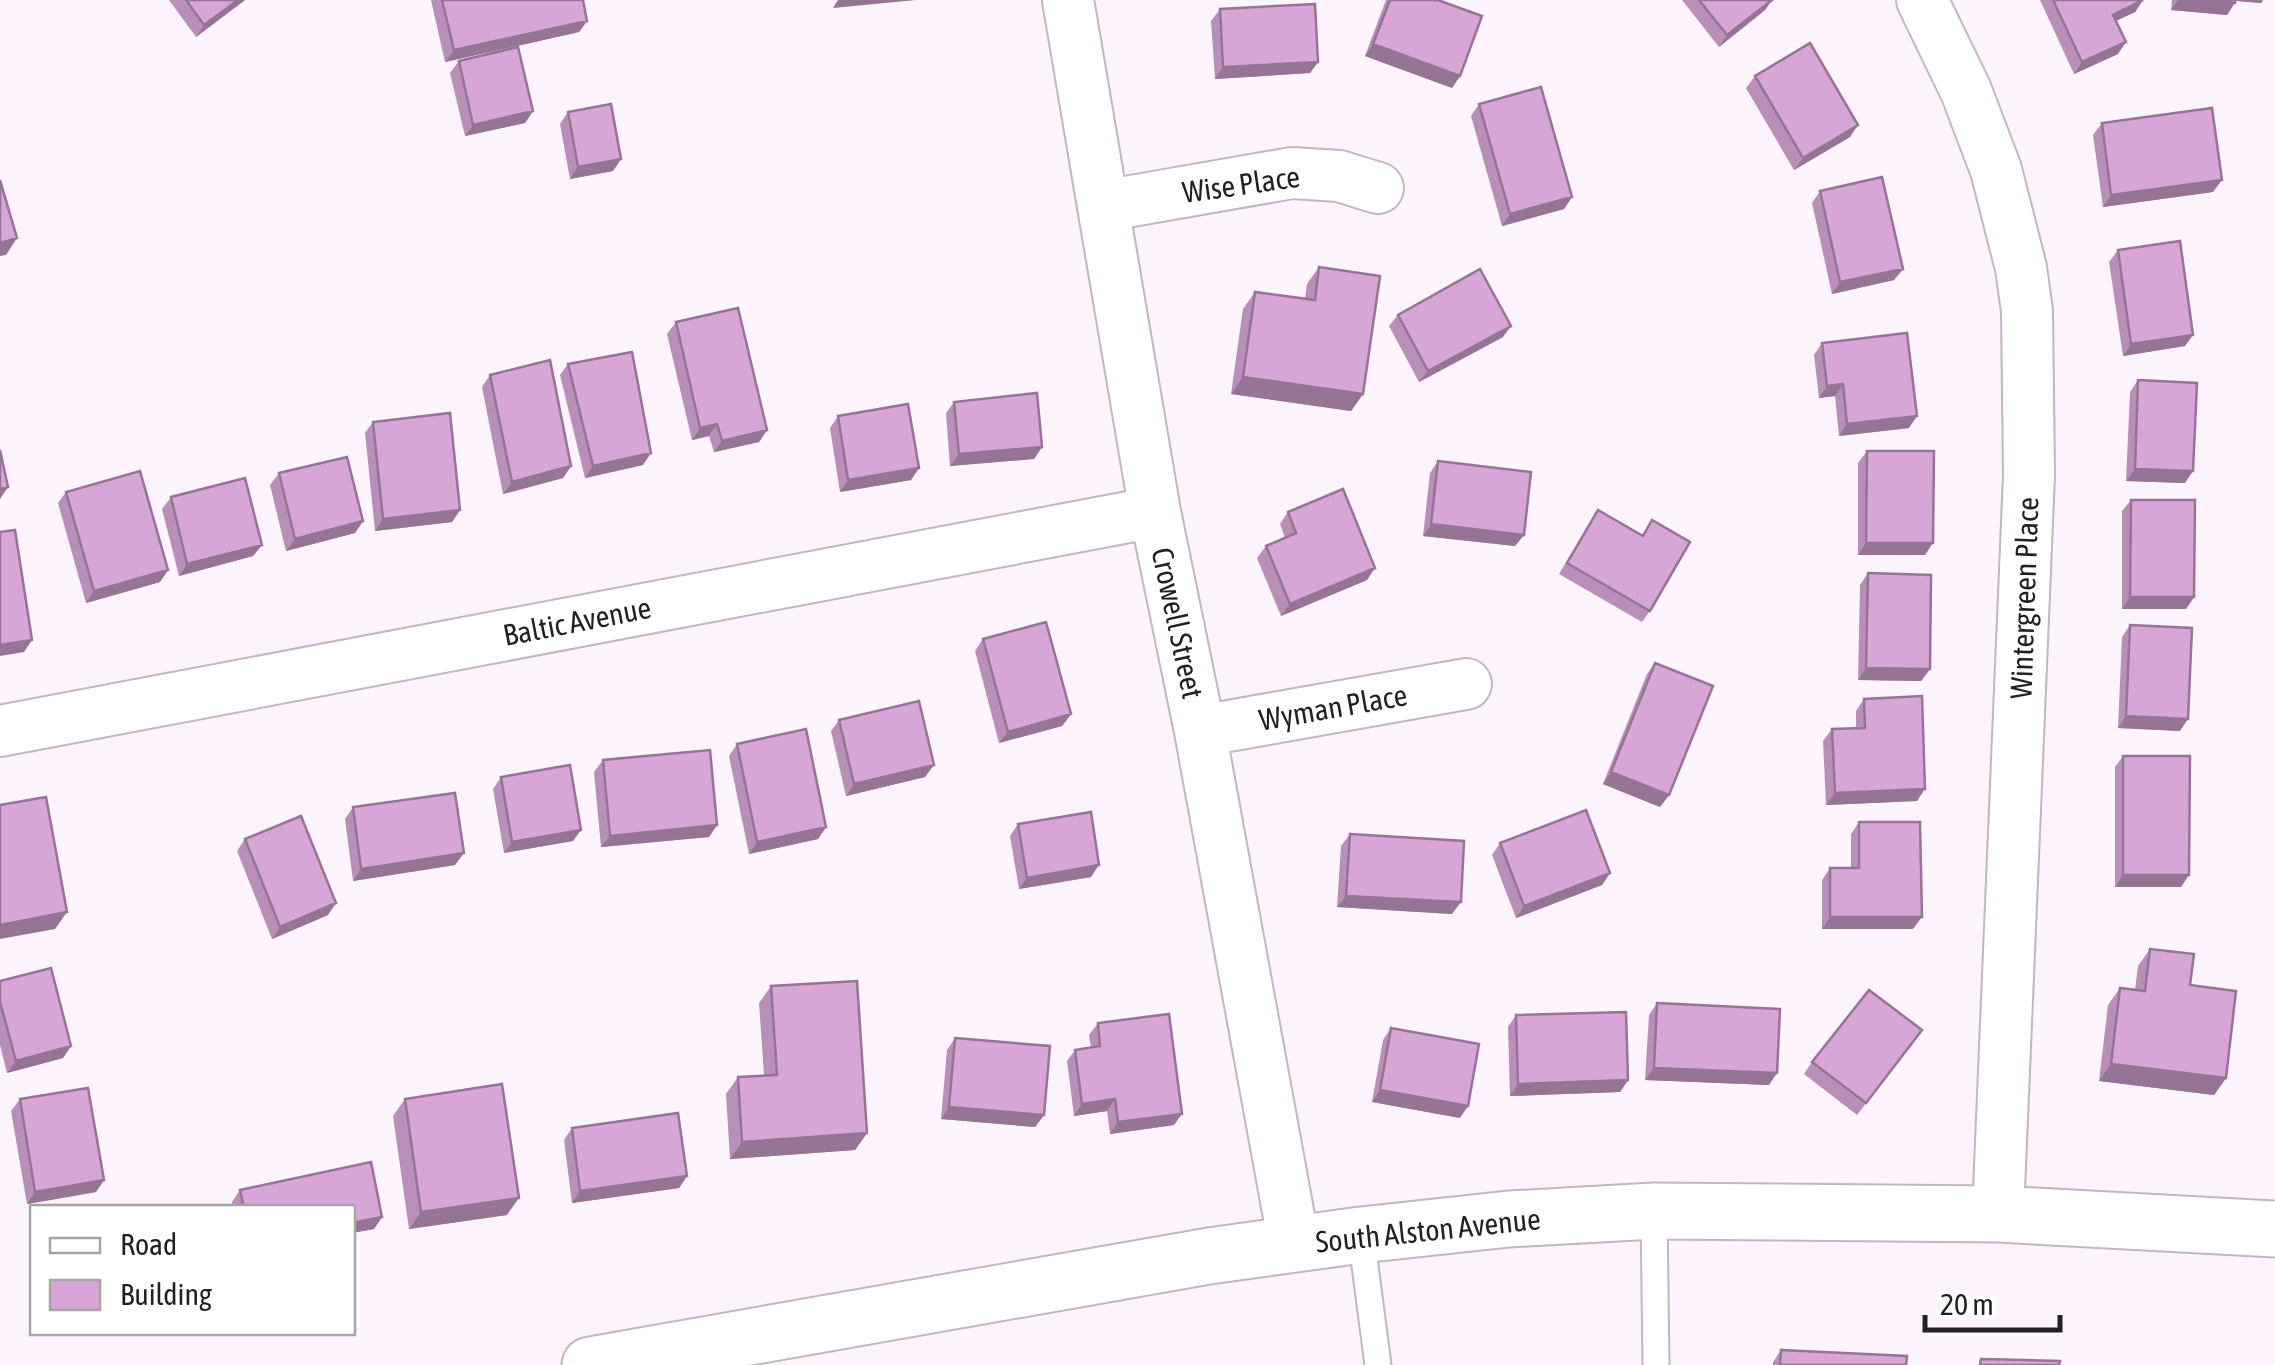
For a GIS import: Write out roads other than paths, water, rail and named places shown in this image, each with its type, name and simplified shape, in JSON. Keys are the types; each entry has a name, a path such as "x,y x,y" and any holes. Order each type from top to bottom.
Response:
{"street":[{"name":"Crowell Street","path":"1068,0 1155,512 1200,731 1294,1244"},
{"name":"Wintergreen Place","path":"1922,0 1966,92 1996,170 2021,268 2027,311 2029,474 1998,1214"},
{"name":"Wise Place","path":"1103,206 1292,173 1339,176 1378,188"},
{"name":"Baltic Avenue","path":"0,731 1155,512"},
{"name":"Wyman Place","path":"1200,731 1466,684"},
{"name":"South Alston Avenue","path":"590,1365 1209,1256 1361,1234 1509,1220 1654,1211 1998,1214 2275,1229"}],"lane":[{"path":"1654,1211 1656,1365"},
{"path":"1361,1234 1378,1365"}]}
